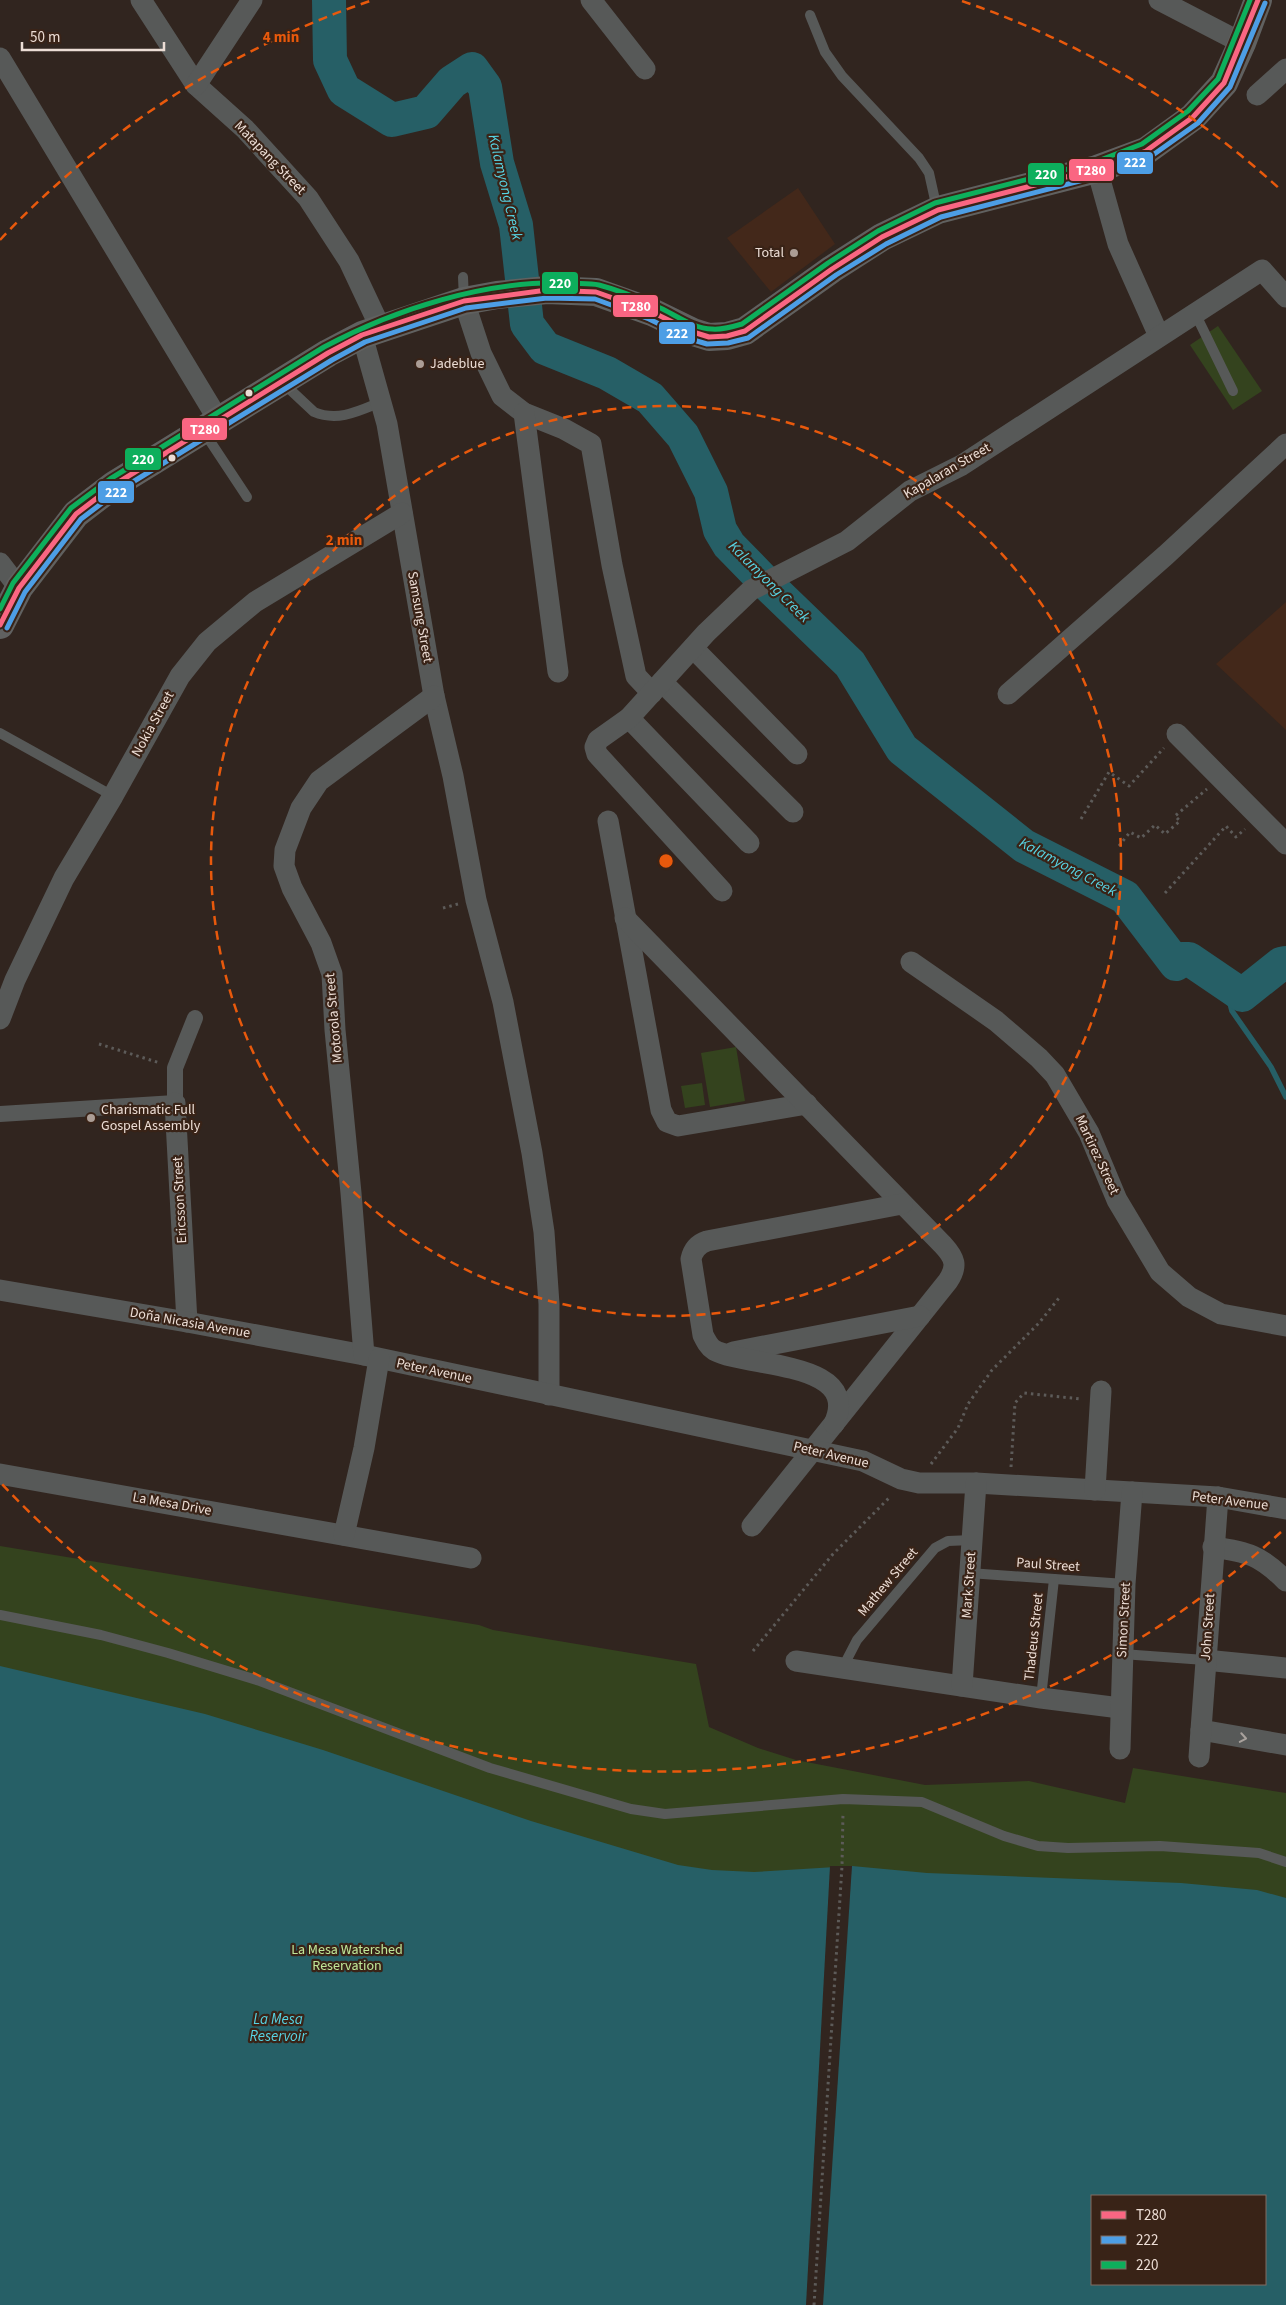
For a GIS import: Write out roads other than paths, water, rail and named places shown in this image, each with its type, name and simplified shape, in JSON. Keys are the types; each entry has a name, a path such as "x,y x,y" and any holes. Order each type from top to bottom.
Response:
{"main road":[{"path":"0,625 19,588 76,514 114,485 328,353 464,289 496,295 547,290 596,292 652,312 693,332 709,337 727,336 745,331 832,269 882,237 938,210 1096,169 1146,151 1193,117 1224,82 1242,43 1258,0"}],"street":[{"name":"Matapang Street","path":"141,0 196,85 245,129 308,198 349,261 371,332"},
{"path":"196,85 252,0"},
{"path":"591,0 645,69"},
{"path":"1159,0 1242,43"},
{"path":"0,58 8,89 211,426"},
{"path":"1257,95 1286,69"},
{"path":"1096,169 1118,244 1159,336"},
{"name":"Kapalaran Street","path":"722,891 597,754 595,747 598,740 629,718 730,609 751,590 847,540 910,491 962,465 1262,270 1286,297"},
{"path":"464,289 481,353 502,396 524,413 564,429 591,444 612,565 636,676 657,687 793,812"},
{"name":"Samsung Street","path":"371,332 381,402 388,424 434,696 453,776 476,900 503,1002 532,1153 544,1232 550,1304 549,1395"},
{"path":"524,413 558,672"},
{"path":"1008,694 1152,568 1286,444"},
{"name":"Nokia Street","path":"0,1020 15,980 64,878 113,796 180,676 207,642 255,602 402,513"},
{"path":"0,564 19,588"},
{"path":"693,648 797,754"},
{"name":"Motorola Street","path":"371,1357 351,1194 335,1030 332,974 321,943 292,888 284,866 285,850 301,808 319,780 434,696"},
{"path":"629,718 749,843"},
{"path":"1177,734 1286,844"},
{"path":"608,821 661,1110 667,1122 678,1126 807,1104"},
{"path":"626,918 947,1249 955,1262 954,1272 752,1526"},
{"name":"Martirez Street","path":"911,962 996,1022 1039,1058 1055,1075 1089,1133 1117,1200 1160,1272 1189,1297 1221,1314 1286,1326"},
{"path":"0,1114 175,1104 175,1068 195,1018"},
{"name":"Ericsson Street","path":"175,1104 187,1322"},
{"path":"834,1424 839,1406 838,1396 832,1387 802,1371 712,1349 702,1335 691,1259 692,1253 700,1244 707,1240 902,1204"},
{"name":"Doña Nicasia Avenue","path":"0,1290 187,1322 371,1357"},
{"path":"725,1353 920,1316"},
{"path":"344,1535 364,1448 371,1357"},
{"name":"Peter Avenue","path":"371,1357 863,1461 915,1482 976,1483 1218,1497 1286,1509"},
{"path":"1095,1490 1100,1396"},
{"name":"La Mesa Drive","path":"0,1474 471,1558"},
{"name":"Mark Street","path":"962,1686 976,1483"},
{"name":"Simon Street","path":"1120,1749 1125,1584 1132,1492"},
{"name":"John Street","path":"1198,1757 1218,1497"},
{"path":"1213,1547 1251,1554 1265,1561 1286,1581"},
{"path":"1205,1660 1286,1668"},
{"path":"796,1661 1120,1708"},
{"path":"1200,1730 1286,1745"}],"lane":[{"path":"810,15 825,52 842,76 919,158 929,173 938,210"},
{"path":"1195,313 1233,391"},
{"path":"282,382 319,414 338,417 353,414 381,402"},
{"path":"211,426 247,496"},
{"path":"0,733 113,796"},
{"name":"Mathew Street","path":"843,1667 857,1640 929,1554 941,1543 972,1540"},
{"name":"Paul Street","path":"969,1573 1125,1584"},
{"name":"Thadeus Street","path":"1041,1698 1054,1579"},
{"path":"0,1615 101,1635 260,1681 490,1768 631,1809 665,1814 843,1799 922,1802 1004,1836 1038,1846 1068,1848 1160,1846 1259,1853 1286,1862"},
{"path":"1122,1654 1205,1660"}],"water":[{"name":"La Mesa Reservoir","path":"0,1666 205,1714 323,1750 531,1821 678,1865 712,1870 754,1872 852,1866 927,1873 1181,1883 1257,1890 1286,1898 1286,2305 0,2305"}],"waterway":[{"name":"Kalamyong Creek","path":"329,0 330,60 344,90 392,120 426,112 452,82 472,69 485,87 497,163 516,225 527,324 545,348 607,373 650,398 683,436 711,492 720,530 729,545 850,664 902,749 1024,846 1125,897 1176,964 1182,959 1189,959 1242,995 1281,964 1286,963"},
{"path":"1225,984 1232,1011 1271,1067 1286,1097"}],"place":[{"name":"Total","path":"794,253"},
{"name":"Jadeblue","path":"420,364"},
{"name":"Charismatic Full Gospel Assembly","path":"91,1118"}],"park label":[{"name":"La Mesa Watershed Reservation","path":"347,1958"}]}
